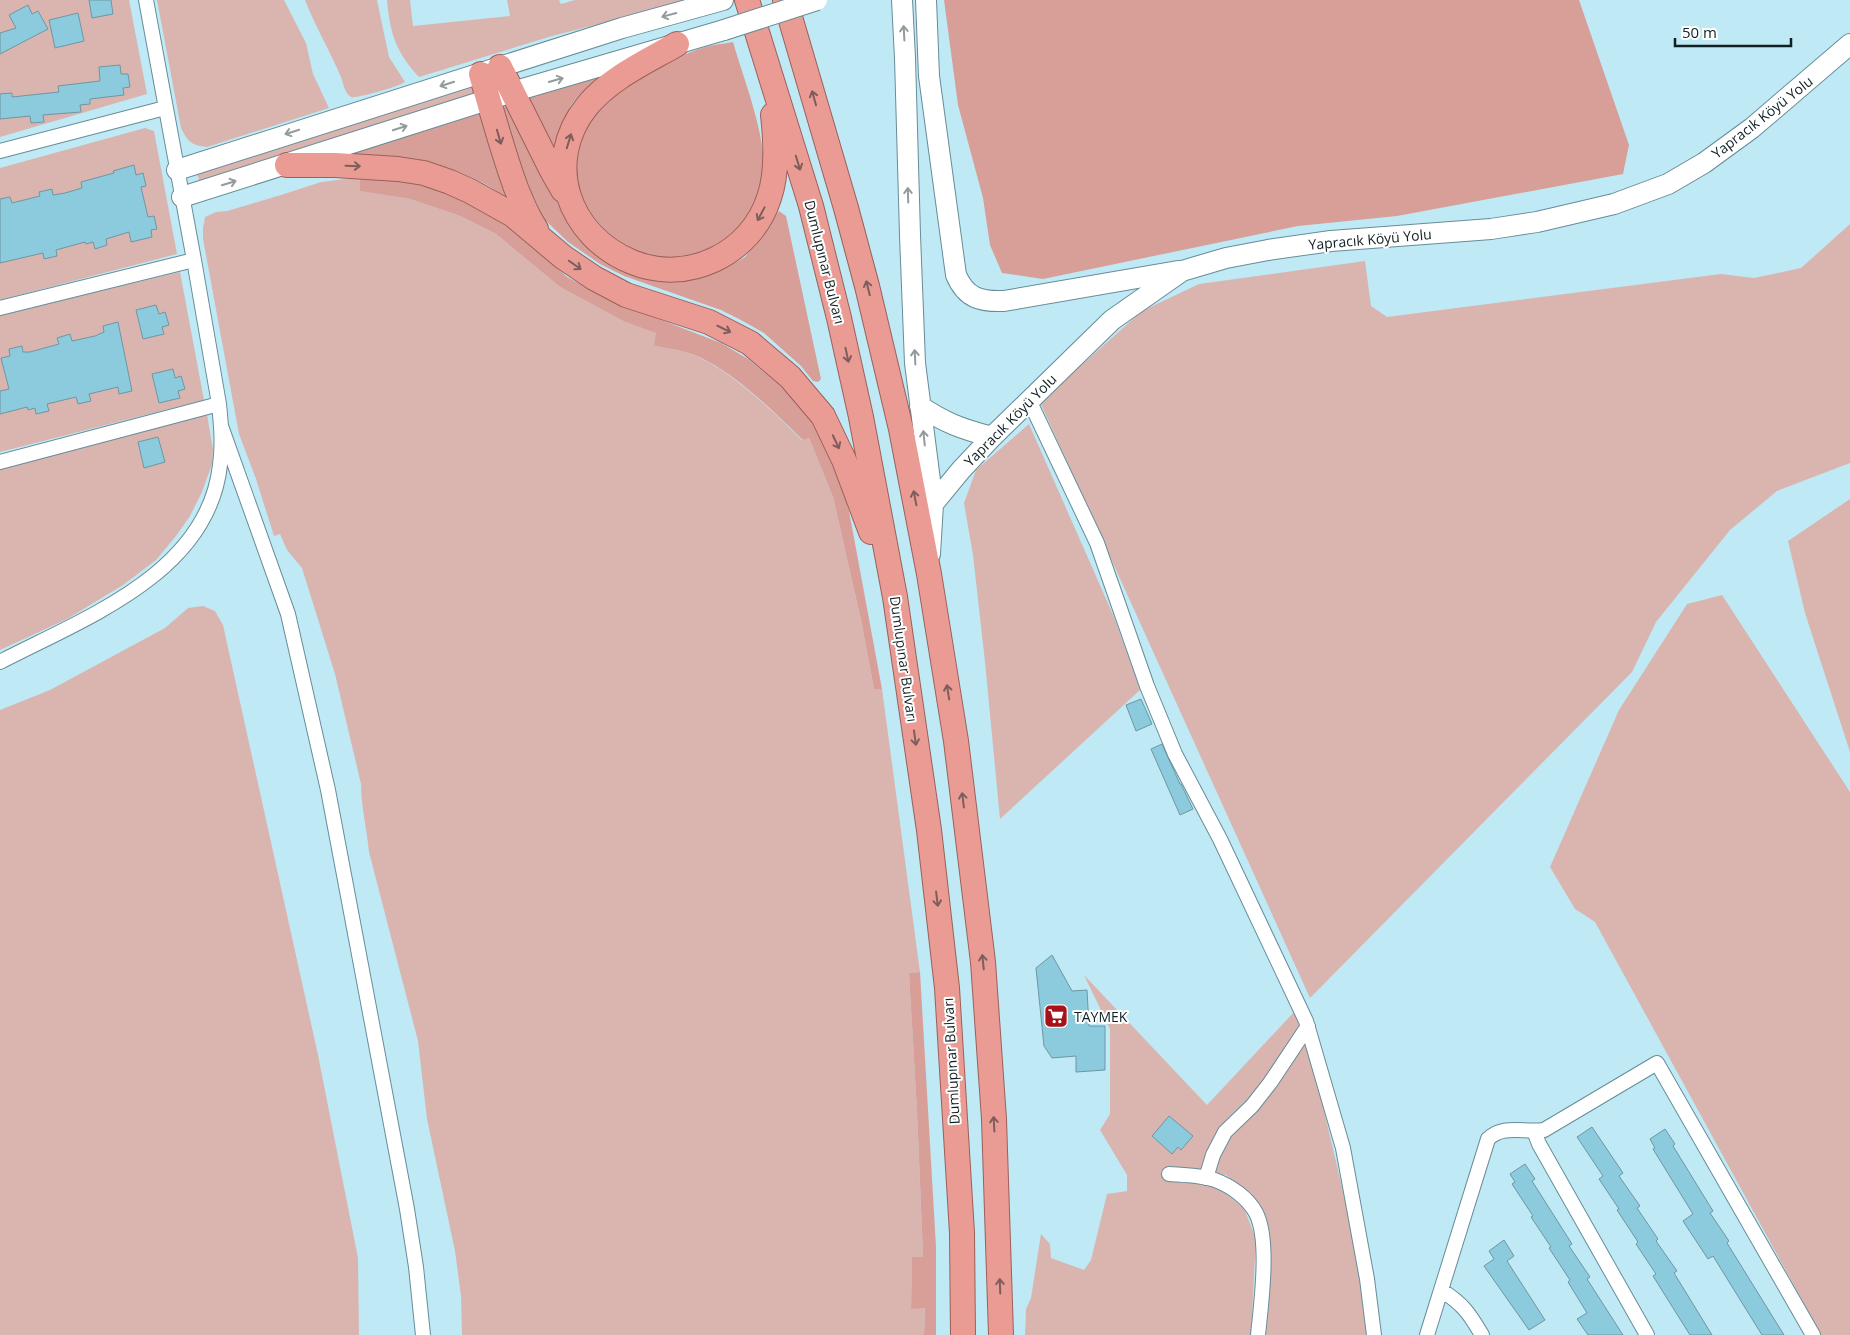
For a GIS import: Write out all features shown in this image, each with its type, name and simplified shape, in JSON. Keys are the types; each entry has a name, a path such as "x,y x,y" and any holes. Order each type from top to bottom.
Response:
{"highway":[{"name":"Dumlupınar Bulvarı","path":"746,0 811,206 840,318 895,597 929,830 947,988 962,1233 963,1335"},
{"path":"785,0 867,286 901,429 929,574 956,741 983,962 994,1119 1001,1335"},
{"path":"570,200 564,181 564,161 568,142 576,122 588,105 620,77 677,44"},
{"path":"490,70 512,92 551,169 588,230 608,248 631,262 670,271 690,269 704,265 728,253 748,235 761,216 770,197 776,140 767,63"},
{"path":"490,70 488,100 501,146 528,218 544,240"},
{"path":"287,165 370,166 424,173 470,191 513,215 564,257 594,278 626,295 709,322 750,343 790,377 824,416 835,438 895,597"}],"main road":[{"path":"182,197 512,92 724,30 816,0"},
{"path":"902,0 914,353 933,504 929,574"},
{"path":"926,0 930,76 956,275 960,286 966,292 989,302 1004,301 1182,271"},
{"path":"177,170 622,28 719,1"},
{"name":"Yapracık Köyü Yolu","path":"933,504 992,437 1112,320 1182,271 1226,258 1331,240 1491,229 1537,222 1614,204 1668,184 1704,163 1752,128 1850,44"},
{"path":"920,406 940,420 992,437"}],"street":[{"path":"0,667 5,659 100,611 145,583 164,567 194,533 205,513 214,490 220,465 221,426 219,404 146,0"},
{"path":"0,151 165,108"},
{"path":"0,308 194,260"},
{"path":"1030,400 1097,543 1147,686 1175,754 1220,839 1308,1026 1343,1148 1367,1279 1374,1335"},
{"path":"0,462 219,404"},
{"path":"221,426 288,614 326,781 406,1209 416,1267 423,1335"},
{"path":"1206,1178 1213,1155 1225,1132 1252,1106 1270,1083 1308,1026"},
{"path":"1427,1335 1488,1139 1494,1133 1503,1130 1534,1132 1544,1130 1657,1064 1813,1335"},
{"path":"1534,1132 1646,1335"},
{"path":"1169,1174 1206,1178 1221,1182 1249,1202 1257,1215 1264,1261 1258,1335"},
{"path":"1441,1290 1456,1299 1468,1311 1482,1335"}],"shaded area":[{"path":"0,0 129,0 147,94 0,137"},
{"path":"157,0 284,0 306,43 313,74 329,108 207,147 191,142 181,128"},
{"path":"305,0 377,0 389,57 405,82 369,94 355,97 349,96"},
{"path":"387,0 410,0 413,26 510,16 507,0 559,0 561,4 575,0 687,0 552,36 419,77 400,51 392,33"},
{"path":"944,0 1579,0 1629,145 1623,174 1397,216 1298,226 1043,279 1002,273 990,245 983,198 958,105"},
{"path":"733,42 757,120 763,151 764,176 755,204 731,236 718,245 700,253 681,258 664,259 647,255 631,248 615,238 602,226 590,212 582,196 577,179 576,161 579,144 601,102 612,92 652,70 690,53 707,46"},
{"path":"624,68 593,84 575,100 564,121 554,154 527,97"},
{"path":"470,87 476,91 474,95 201,185 197,174"},
{"path":"509,106 574,227 695,278 724,269 745,257 779,211 786,216 821,379 818,382 813,381 801,366 764,333 741,320 721,310 624,276 600,264 568,242 544,219 528,184 501,107"},
{"path":"475,113 481,113 510,194 507,199 481,182 430,163 348,155 350,152"},
{"path":"145,128 154,131 177,254 0,300 0,168"},
{"path":"360,177 361,191 410,199 460,216 496,234 560,287 625,322 657,333 654,346 685,352 717,367 748,390 802,440 809,438 833,497 861,620 874,689 882,689 920,972 909,973 923,1258 912,1258 911,1309 925,1307 924,1335 462,1335 461,1296 455,1251 427,1119 418,1041 369,852 361,784 335,674 302,568 287,550 280,534 274,536 239,434 203,239 205,217 216,212 227,211 321,182"},
{"path":"360,177 396,179 440,189 474,204 522,236 567,277 612,301 721,343 748,359 784,388 806,411 819,433 838,474 849,511 882,689 874,689 861,620 833,497 809,438 803,440 733,377 701,358 685,352 654,346 656,333 625,322 560,287 496,234 460,216 410,199 360,191"},
{"path":"1850,224 1850,463 1777,491 1730,530 1656,622 1632,672 1310,998 1040,402 1142,311 1199,284 1365,261 1371,306 1387,317 1721,274 1754,278 1801,268"},
{"path":"180,272 204,400 0,452 0,315"},
{"path":"207,414 213,450 212,464 202,492 190,516 156,560 123,585 67,619 0,650 0,467"},
{"path":"1029,424 1114,617 1140,690 1000,819 973,555 964,503 976,470"},
{"path":"1850,499 1850,752 1805,613 1788,541"},
{"path":"1722,595 1850,792 1850,1335 1821,1335 1595,922 1575,909 1550,867 1619,710 1687,604"},
{"path":"203,606 215,611 223,625 318,1055 358,1258 359,1335 0,1335 0,710 50,690 165,628 188,608"},
{"path":"920,972 936,1247 936,1335 924,1335 925,1308 911,1309 912,1257 923,1257 909,973"},
{"path":"1084,975 1207,1105 1296,1010 1311,1055 1352,1230 1367,1335 1263,1335 1260,1213 1251,1193 1226,1175 1199,1169 1161,1173 1164,1179 1188,1181 1217,1187 1244,1208 1256,1239 1251,1335 1025,1335 1026,1309 1031,1298 1041,1234 1050,1244 1051,1258 1084,1270 1091,1260 1107,1194 1127,1191 1127,1175 1100,1130 1110,1114 1110,1029"}],"building":[{"path":"89,0 111,0 113,14 92,18"},
{"path":"28,5 32,14 38,11 48,29 0,54 0,33 16,28 9,15"},
{"path":"78,13 84,41 55,48 49,20"},
{"path":"120,65 121,74 128,74 130,87 123,88 124,95 90,99 90,104 80,105 81,112 43,115 44,122 31,123 30,116 0,119 0,94 12,93 12,97 59,92 58,86 100,81 99,67"},
{"path":"134,165 136,175 143,173 146,186 141,187 148,217 154,216 157,229 151,230 152,237 131,242 129,232 106,239 107,245 95,249 93,242 86,244 85,242 56,250 57,256 44,259 43,253 0,263 0,199 10,197 12,203 40,196 39,192 52,189 53,195 65,193 82,188 81,182 114,173 113,171"},
{"path":"156,305 159,314 165,312 169,325 162,327 164,334 143,339 136,310"},
{"path":"118,322 132,391 119,394 118,387 89,394 91,401 78,404 76,397 47,404 49,411 36,414 35,408 28,410 27,407 0,414 0,391 9,389 1,358 10,356 9,349 22,346 23,352 30,352 59,344 57,338 70,334 72,341 95,336 104,332 103,326"},
{"path":"173,369 175,378 181,376 185,389 178,391 180,398 159,403 152,374"},
{"path":"158,437 165,462 144,468 138,442"},
{"path":"1141,699 1152,724 1136,731 1126,705"},
{"path":"1162,744 1193,809 1180,815 1151,749"},
{"path":"1052,955 1072,991 1087,990 1089,1026 1105,1026 1105,1070 1076,1072 1076,1056 1052,1058 1044,1046 1036,968"},
{"path":"1169,1116 1193,1136 1181,1150 1178,1147 1172,1154 1152,1136"},
{"path":"1592,1127 1623,1173 1619,1176 1640,1206 1637,1208 1658,1239 1656,1241 1677,1271 1674,1273 1712,1335 1690,1335 1653,1276 1656,1274 1636,1244 1638,1242 1617,1210 1619,1209 1599,1179 1603,1176 1577,1137"},
{"path":"1665,1129 1675,1144 1673,1146 1713,1211 1710,1213 1729,1241 1727,1243 1784,1335 1762,1335 1713,1256 1708,1259 1683,1221 1693,1214 1653,1149 1655,1148 1650,1139"},
{"path":"1525,1164 1535,1179 1532,1181 1572,1244 1569,1246 1590,1277 1587,1279 1623,1335 1588,1335 1577,1319 1587,1313 1568,1282 1570,1280 1549,1248 1551,1247 1531,1217 1533,1216 1512,1184 1515,1182 1510,1174"},
{"path":"1504,1240 1514,1256 1507,1261 1545,1320 1529,1330 1484,1266 1494,1259 1489,1251"}],"place":[{"name":"TAYMEK","path":"1056,1016"}]}
